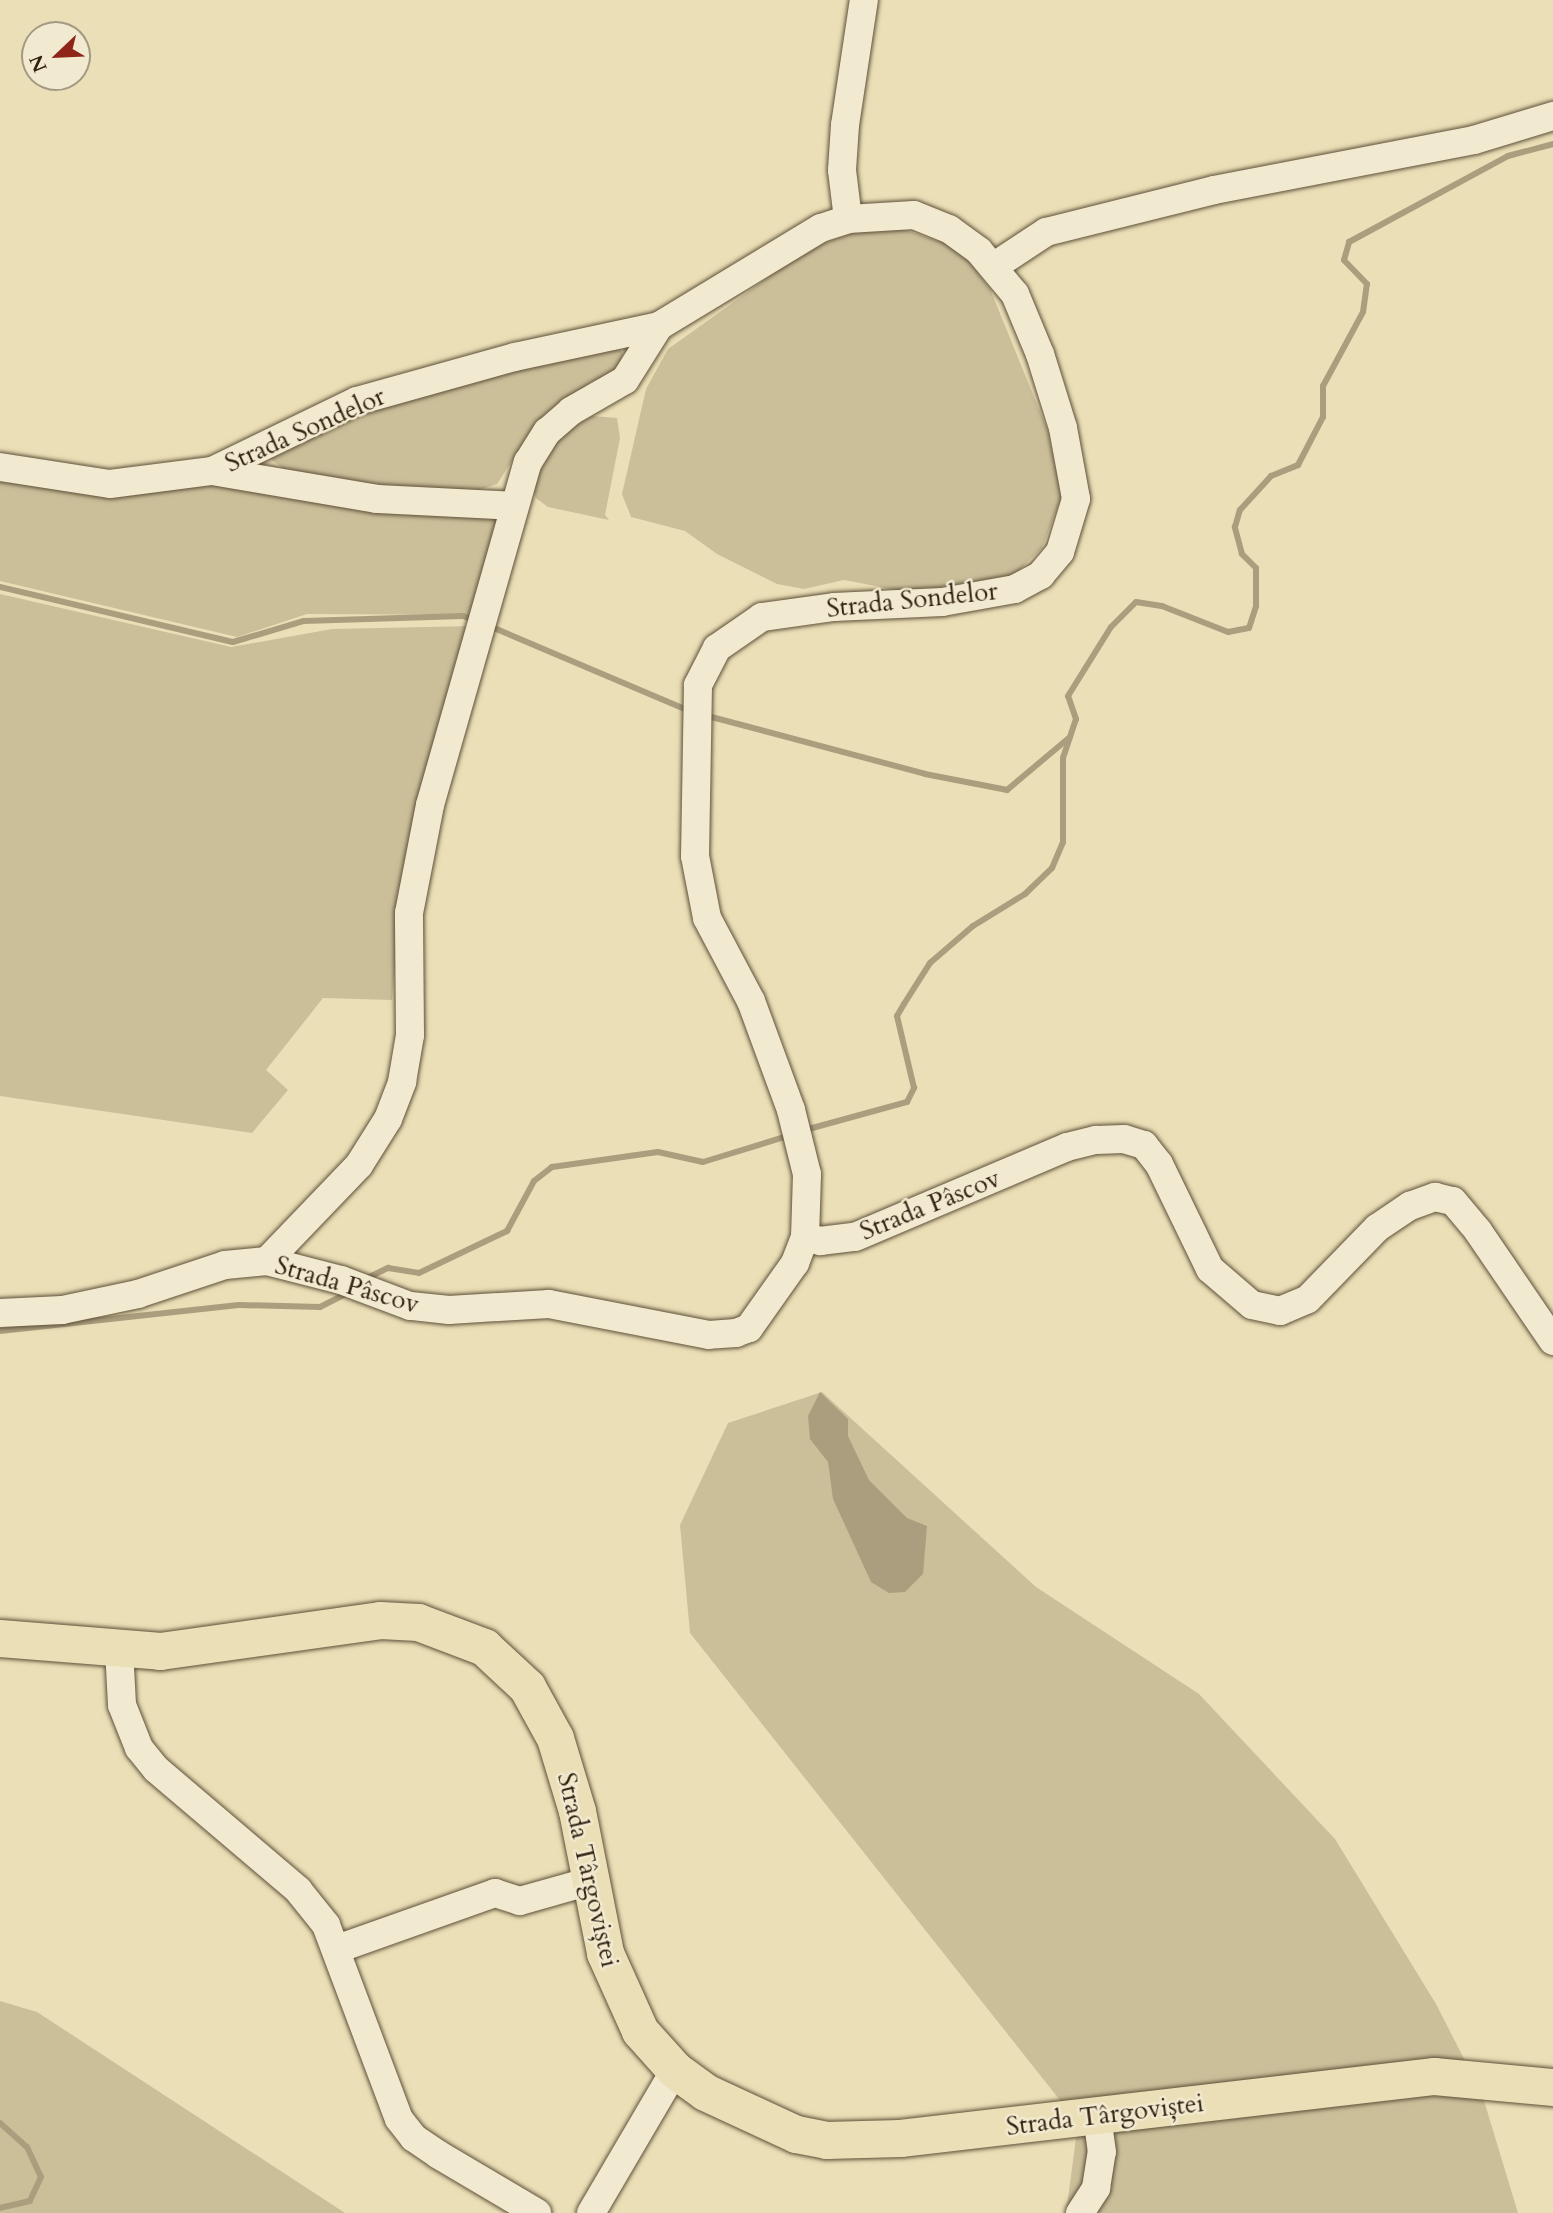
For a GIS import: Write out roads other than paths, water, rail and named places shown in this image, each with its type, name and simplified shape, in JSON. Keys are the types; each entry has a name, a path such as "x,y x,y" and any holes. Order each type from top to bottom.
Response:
{"main road":[{"name":"Strada Târgoviștei","path":"0,1638 119,1648 212,1646 380,1620 418,1622 484,1647 527,1687 555,1738 577,1811 587,1882 605,1953 626,2007 640,2031 675,2070 732,2108 796,2134 826,2140 900,2138 1434,2076 1553,2087"}],"street":[{"path":"848,219 842,170 845,125 864,0"},
{"path":"993,267 1046,232 1214,190 1474,140 1553,116"},
{"name":"Strada Sondelor","path":"0,467 110,484 212,471 356,401 515,357 659,326 821,228 848,219 914,215 949,229 993,267 1015,294 1040,354 1063,428 1076,499 1060,552 1041,575 1015,589 942,602 834,607 762,617 717,648 698,685 695,856 704,905 751,1001 791,1110 807,1174 804,1237"},
{"path":"267,1261 359,1165 388,1119 402,1082 410,1035 409,913 430,805 494,590 513,506 528,462 547,432 571,411 625,380 659,326"},
{"path":"212,471 377,499 513,506"},
{"name":"Strada Pâscov","path":"0,1313 62,1310 138,1294 225,1265 267,1261 341,1280 410,1306 449,1310 549,1304 709,1335 737,1334 762,1315 795,1263 804,1237 820,1241 855,1237 1067,1147 1096,1140 1124,1139 1144,1145 1159,1164 1210,1269 1252,1305 1280,1311 1308,1299 1377,1227 1410,1206 1435,1197 1453,1201 1553,1341"},
{"path":"119,1648 122,1705 139,1748 156,1769 314,1906 337,1948 349,1992 399,2119 414,2138 537,2213"},
{"path":"337,1948 495,1893 520,1901 587,1882"},
{"path":"591,2213 675,2070"},
{"path":"1080,2213 1096,2188 1102,2152 1097,2116"}],"waterway":[{"path":"805,1130 907,1102 914,1088 897,1016 904,1004 930,963 973,926 1025,894 1052,868 1063,842 1063,758 1076,719 1068,696 1111,627 1136,602 1162,606 1228,632 1249,628 1256,606 1256,568 1242,554 1235,527 1240,510 1271,476 1298,465 1323,417 1323,386 1363,312 1367,284 1344,260 1349,242 1508,156 1553,144"},
{"path":"0,587 233,642 304,621 463,616 474,620"},
{"path":"487,625 690,711"},
{"path":"704,715 925,774 1007,790 1070,737"},
{"path":"363,1280 388,1268 419,1273 507,1231 534,1181 552,1167 658,1152 703,1162 788,1136"},
{"path":"0,1331 239,1305 320,1307 350,1292"},
{"path":"0,2123 27,2147 41,2177 30,2201 0,2208"}]}
